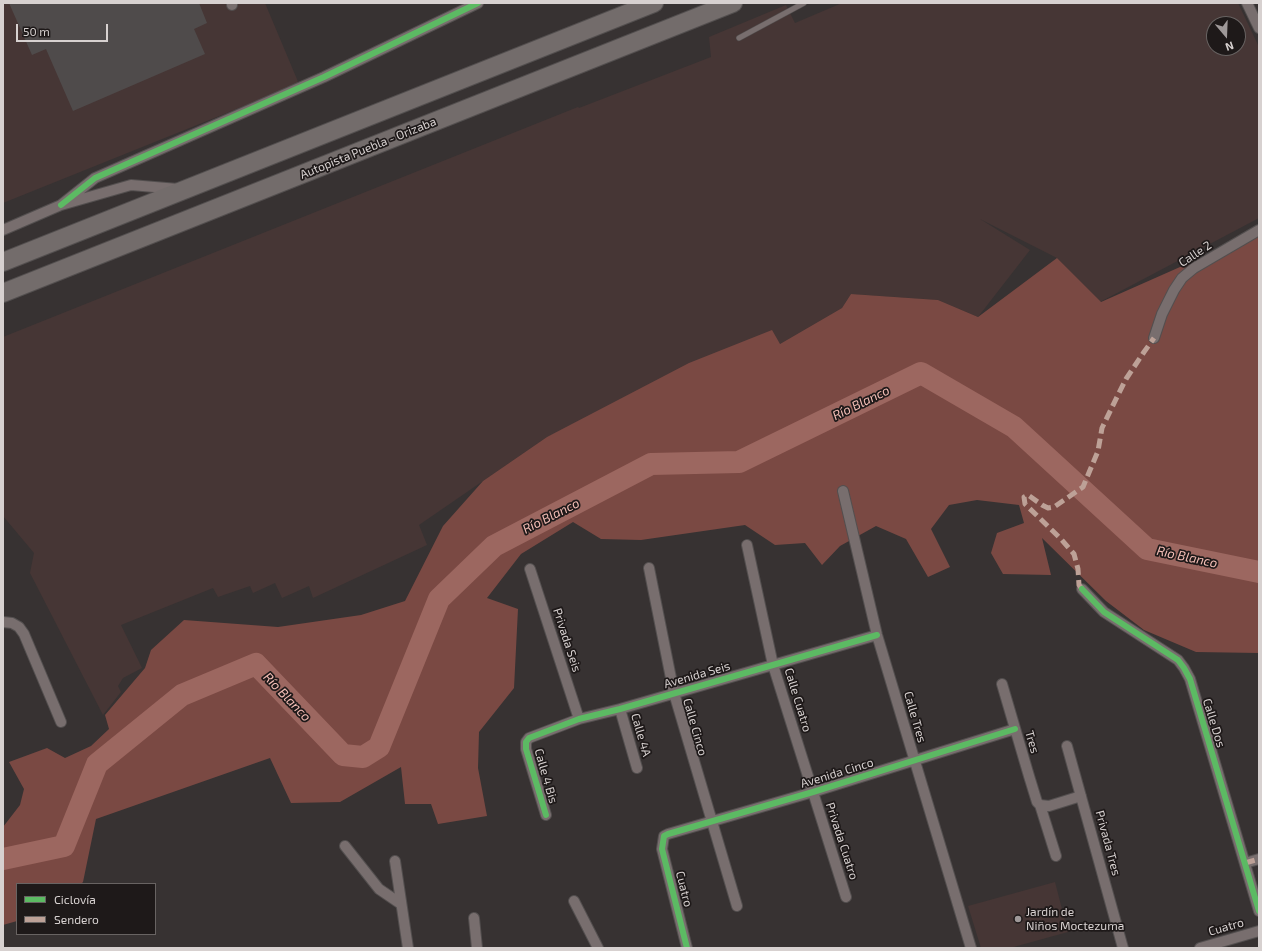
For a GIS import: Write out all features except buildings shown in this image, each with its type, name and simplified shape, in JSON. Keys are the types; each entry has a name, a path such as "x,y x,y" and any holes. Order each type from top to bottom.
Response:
{"highway":[{"path":"3,262 654,3"},
{"name":"Autopista Puebla - Orizaba","path":"3,293 733,3"}],"street":[{"path":"61,205 95,178 324,77 478,3"},
{"path":"1247,3 1259,28"},
{"path":"3,230 61,205 131,185 188,189"},
{"name":"Calle 2","path":"1154,338 1162,314 1182,278 1194,268 1259,230"},
{"name":"Calle Tres","path":"843,491 877,635 971,948"},
{"name":"Calle Cuatro","path":"747,545 773,665 813,792"},
{"name":"Calle Cinco","path":"649,568 674,693 737,906"},
{"name":"Privada Seis","path":"530,569 579,719"},
{"name":"Calle Dos","path":"1082,589 1104,612 1178,660 1184,668 1190,679 1259,911"},
{"path":"3,622 19,627 24,634 61,722"},
{"name":"Avenida Seis","path":"526,742 529,738 579,719 620,709 877,635"},
{"name":"Tres","path":"1002,684 1033,789 1040,805 1056,856"},
{"name":"Calle 4A","path":"620,709 637,768"},
{"name":"Avenida Cinco","path":"664,836 813,792 1015,729"},
{"name":"Calle 4 Bis","path":"526,742 526,749 546,815"},
{"name":"Privada Tres","path":"1067,746 1123,948"},
{"name":"Privada Cuatro","path":"813,792 846,897"},
{"path":"1040,805 1049,806 1081,796"},
{"name":"Cuatro","path":"664,836 662,849 687,948"},
{"path":"345,846 379,890 401,904"},
{"path":"1245,863 1259,859"},
{"path":"395,861 408,948"},
{"path":"574,901 598,948"},
{"path":"474,918 477,948"},
{"name":"Cuatro","path":"1200,948 1259,931"}],"lane":[{"path":"739,38 804,3"}],"shaded area":[{"path":"3,3 265,3 299,84 3,203"},
{"path":"842,3 1238,3 1244,16 1206,16 1206,56 1246,56 1246,20 1259,47 1259,218 1100,302 1057,258 980,219 1030,250 978,317 938,300 851,294 842,308 780,344 547,437 419,525 427,545 313,598 309,586 282,598 275,583 253,593 250,586 218,597 213,588 121,625 142,668 123,678 118,686 121,692 103,715 30,573 34,553 3,516 3,337 578,107 579,108 711,57 709,37 786,5 795,23"},
{"path":"1259,232 1259,653 1196,652 1144,630 1106,601 1042,538 1051,575 1003,574 991,553 997,533 1024,523 1019,505 977,500 949,505 931,529 950,567 928,577 906,539 876,526 840,546 822,565 805,543 775,545 745,525 641,540 601,539 573,522 521,554 487,598 518,609 514,688 479,732 478,768 487,816 438,824 431,804 405,804 401,767 340,802 291,803 270,758 96,819 83,882 16,883 16,921 3,925 3,827 20,805 24,789 9,762 47,748 65,758 91,746 109,729 105,715 145,668 151,650 184,620 278,627 361,615 405,601 443,526 483,481 547,437 689,363 772,330 780,344 842,308 851,294 938,300 978,317 1057,258 1101,302"},
{"name":"Jardín de Niños Moctezuma","path":"1055,882 1068,932 1010,948 981,948 968,906"}],"waterway":[{"name":"Río Blanco","path":"3,859 64,846 97,764 182,695 256,664 343,755 363,757 379,747 439,599 494,546 651,464 739,462 921,373 1014,427 1147,549 1259,572"}],"marked path":[{"path":"1082,589 1079,585 1078,569 1074,554 1061,539 1025,504 1024,497 1028,495 1048,508 1054,507 1083,487 1098,451 1102,428 1126,379 1154,338"},
{"path":"1245,863 1259,859"}],"cycle path":[{"path":"61,205 95,178 324,77 478,3"},
{"path":"1082,589 1104,612 1178,660 1184,668 1190,679 1259,911"},
{"path":"546,815 526,749 526,742 529,738 579,719 620,709 877,635"},
{"path":"687,948 662,849 664,836 813,792 1015,729"}],"place":[{"name":"Jardín de Niños Moctezuma","path":"1018,919"}]}
